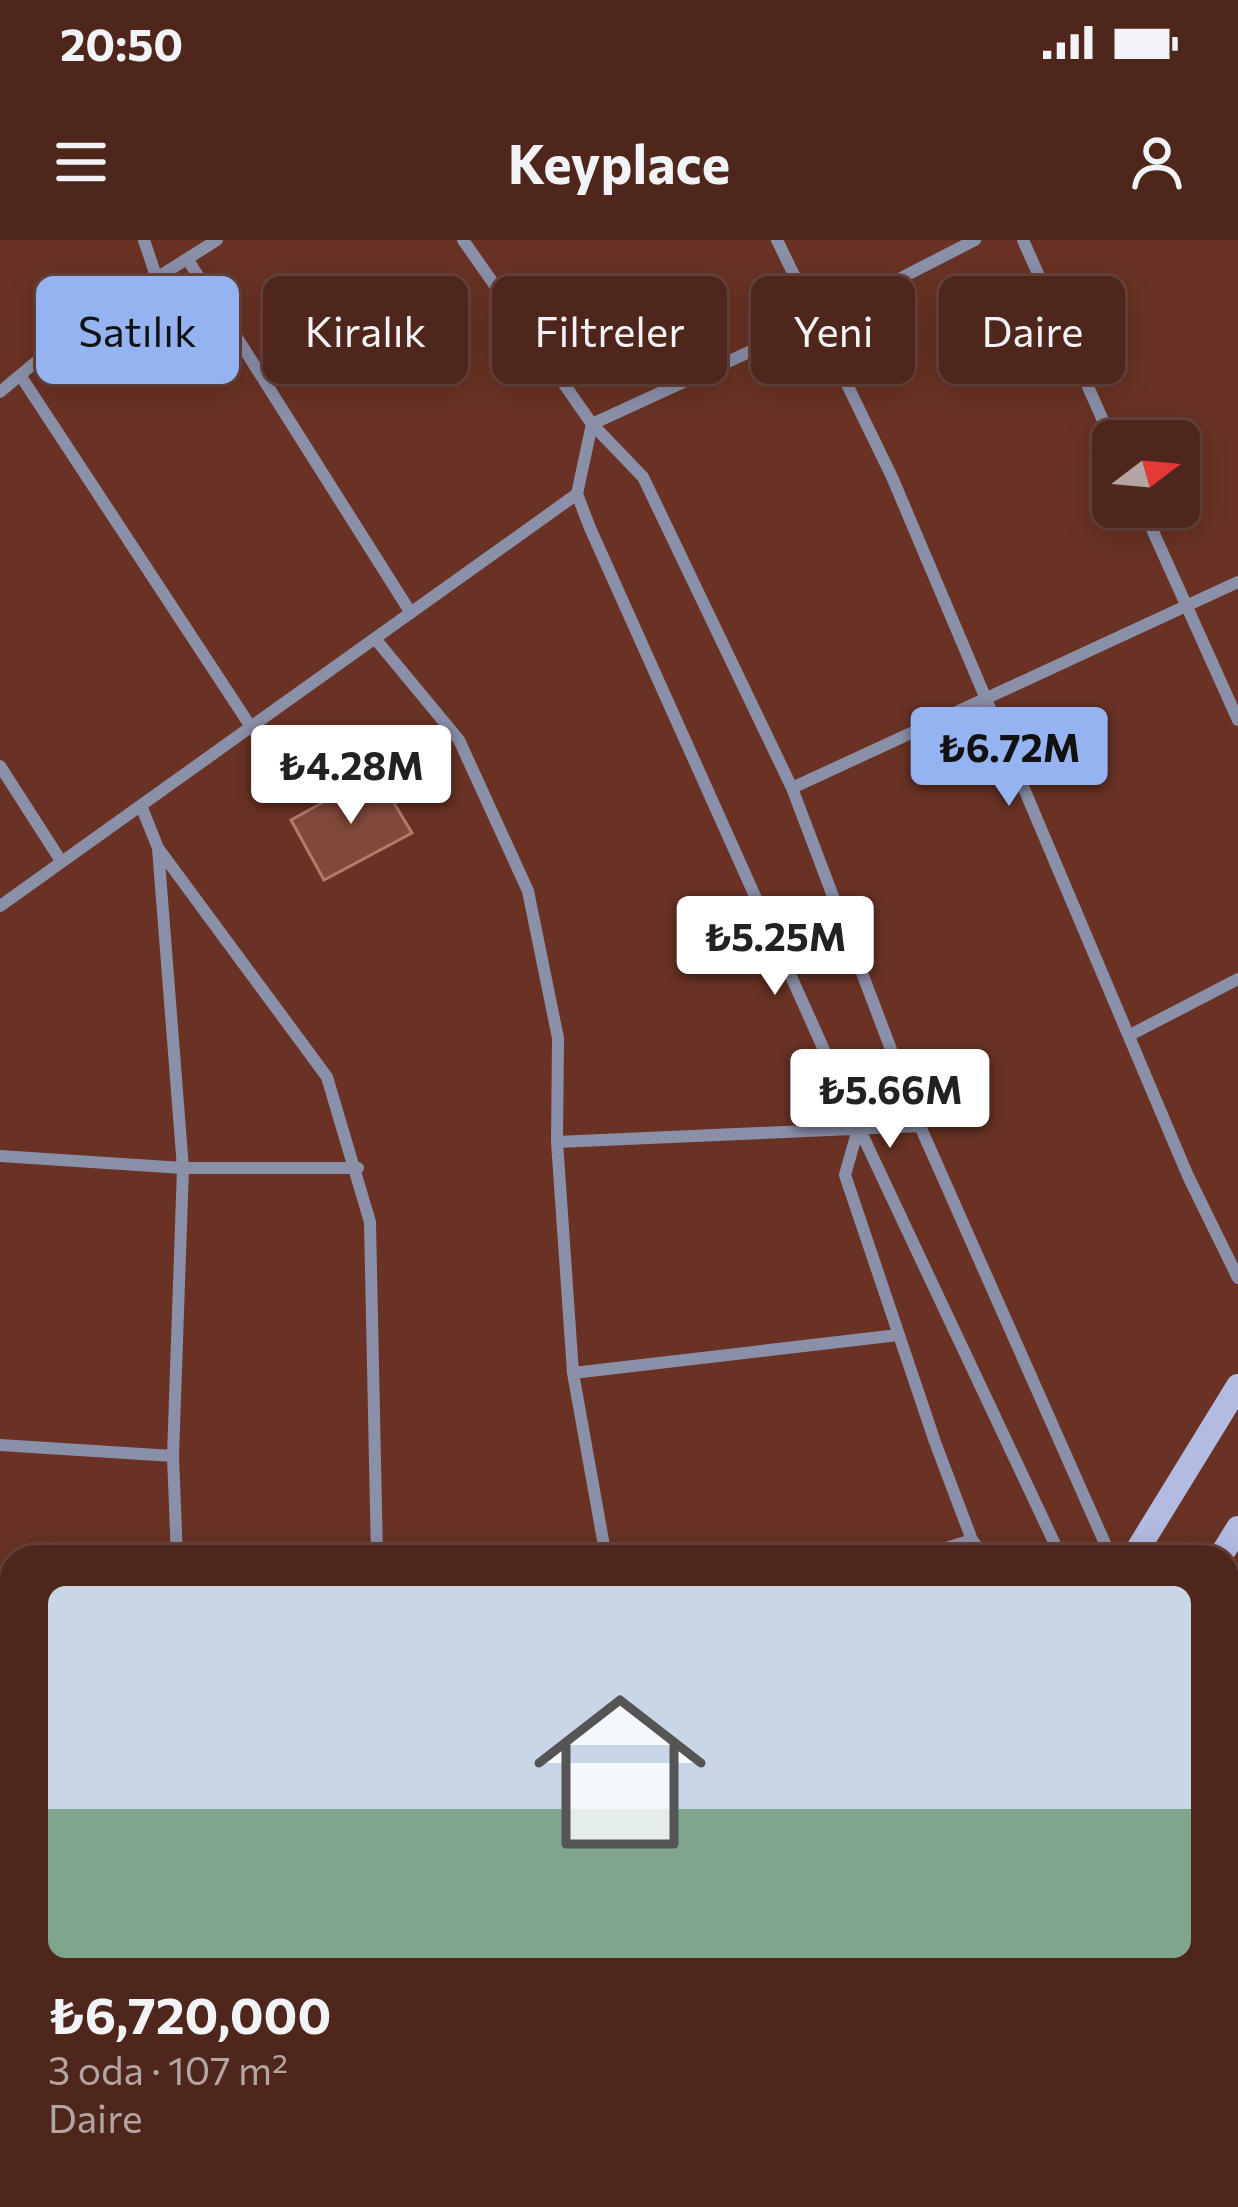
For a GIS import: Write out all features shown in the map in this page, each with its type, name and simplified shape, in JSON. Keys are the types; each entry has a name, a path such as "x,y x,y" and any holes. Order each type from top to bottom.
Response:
{"main road":[{"path":"1140,1545 1238,1386"}],"street":[{"path":"144,240 156,276"},
{"path":"162,276 217,240"},
{"path":"464,240 592,424 643,477 793,788 920,1126 1106,1545"},
{"path":"777,240 796,276"},
{"path":"905,276 975,240"},
{"path":"1023,240 1103,420"},
{"path":"188,260 409,610"},
{"path":"592,424 751,351"},
{"path":"0,392 36,365"},
{"path":"22,378 253,730"},
{"path":"848,384 987,697 1188,1176 1238,1278"},
{"path":"592,424 577,494 859,1128 1054,1545"},
{"path":"0,906 253,730 377,641 409,610 577,494"},
{"path":"1151,528 1238,720"},
{"path":"793,788 1238,582"},
{"path":"377,641 459,740 528,891 558,1038 557,1142 573,1373 604,1545"},
{"path":"0,766 61,861"},
{"path":"142,808 158,848 327,1077 358,1168 370,1222 377,1545"},
{"path":"158,848 183,1168 173,1456 177,1545"},
{"path":"1130,1035 1238,980"},
{"path":"557,1142 920,1126"},
{"path":"859,1128 844,1175 976,1545"},
{"path":"0,1156 183,1168 358,1168"},
{"path":"573,1373 898,1335"},
{"path":"0,1445 173,1456"},
{"path":"956,1545 972,1540"}],"building":[{"path":"376,773 412,833 324,880 291,820"}]}
